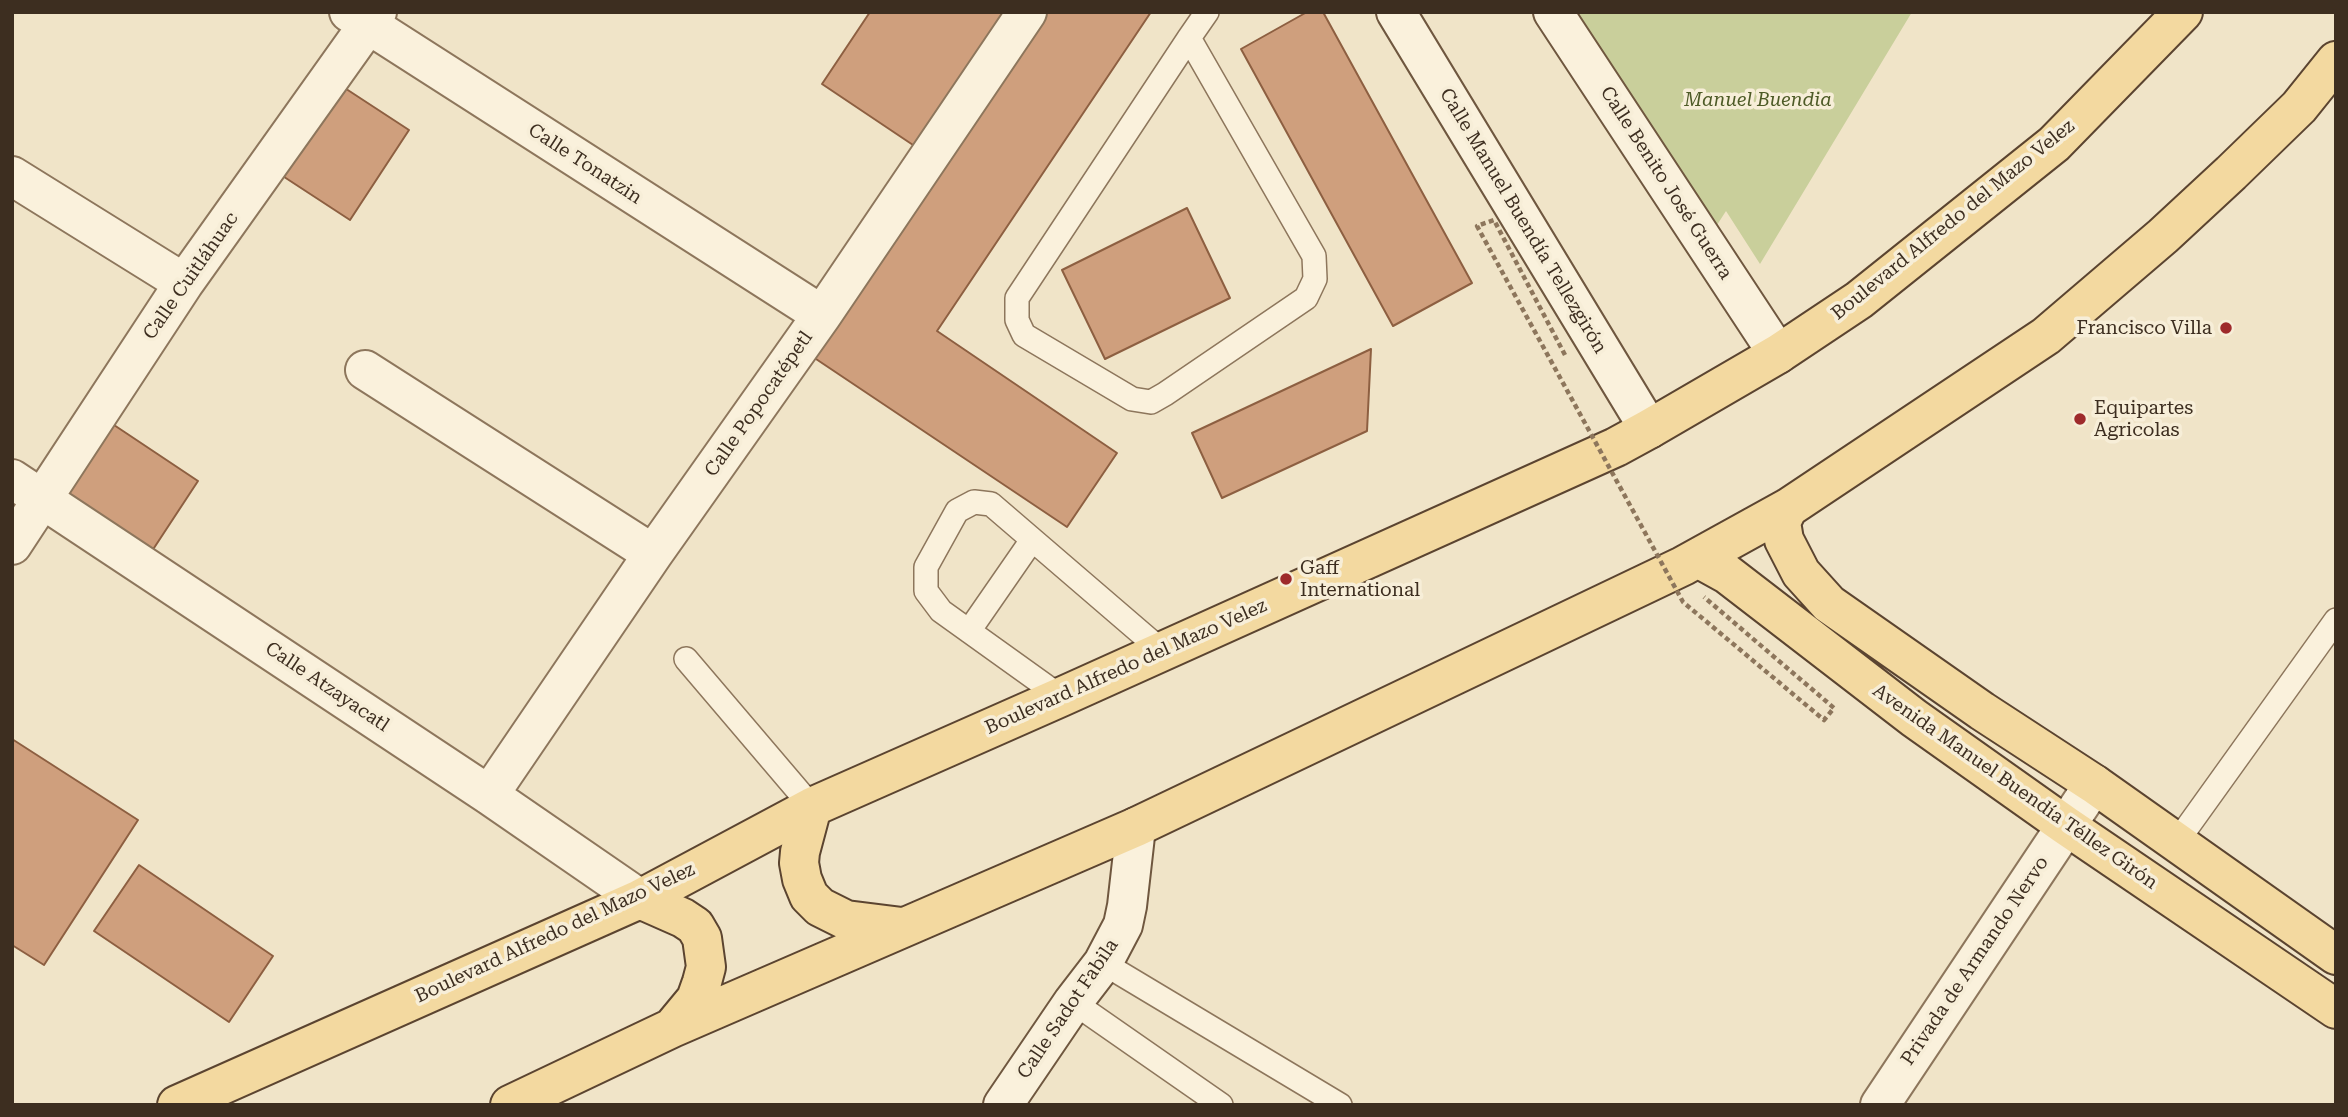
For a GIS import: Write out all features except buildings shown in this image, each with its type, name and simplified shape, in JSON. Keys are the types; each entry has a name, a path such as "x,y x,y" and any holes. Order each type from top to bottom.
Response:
{"main road":[{"name":"Boulevard Alfredo del Mazo Velez","path":"177,1105 640,899 812,807 1616,447 1779,355 1858,300 2054,144 2183,12"},
{"path":"510,1105 673,1028 1136,827 1699,558 1788,508 2046,336 2164,236 2231,173 2299,107 2336,61"},
{"path":"1788,508 1781,522 1784,540 1801,573 1829,604 1982,711 2094,784 2336,955"},
{"name":"Avenida Manuel Buendía Téllez Girón","path":"1699,558 1727,574 1914,718 2065,825 2336,1009"},
{"path":"812,807 800,852 802,879 809,896 820,907 846,920 903,927"},
{"path":"640,899 683,918 695,926 702,939 706,967 702,982 695,999 673,1028"}],"street":[{"name":"Calle Popocatépetl","path":"489,795 1027,12"},
{"name":"Calle Manuel Buendía Tellezgirón","path":"1396,12 1649,429"},
{"name":"Calle Benito José Guerra","path":"1553,12 1779,355"},
{"name":"Calle Tonatzin","path":"365,17 822,314"},
{"name":"Calle Cuitláhuac","path":"12,545 28,489 184,284 365,17"},
{"path":"16,186 184,284"},
{"path":"365,370 653,554"},
{"name":"Calle Atzayacatl","path":"28,489 489,795 640,899"},
{"name":"Privada de Armando Nervo","path":"1880,1105 2094,784"},
{"name":"Calle Sadot Fabila","path":"1003,1105 1103,963 1123,925 1136,827"}],"lane":[{"path":"1189,38 1314,256 1315,279 1306,298 1151,402 1132,399 1024,335 1017,320 1017,298 1189,38 1207,12"},
{"path":"1061,697 942,611 926,591 926,567 957,511 974,502 991,505 1163,651"},
{"path":"969,631 1032,540"},
{"path":"2176,843 2336,620"},
{"path":"686,659 812,807"},
{"path":"1103,963 1340,1105"},
{"path":"1073,1002 1221,1105"}],"path":[{"path":"1565,355 1494,220 1477,226 1683,602 1824,720 1834,708 1703,597"}],"green space":[{"name":"Manuel Buendia","path":"1573,12 1912,12 1760,264 1726,211 1717,225"}],"place":[{"name":"Francisco Villa","path":"2226,328"},
{"name":"Equipartes Agricolas","path":"2080,419"},
{"name":"Gaff International","path":"1286,579"}]}
